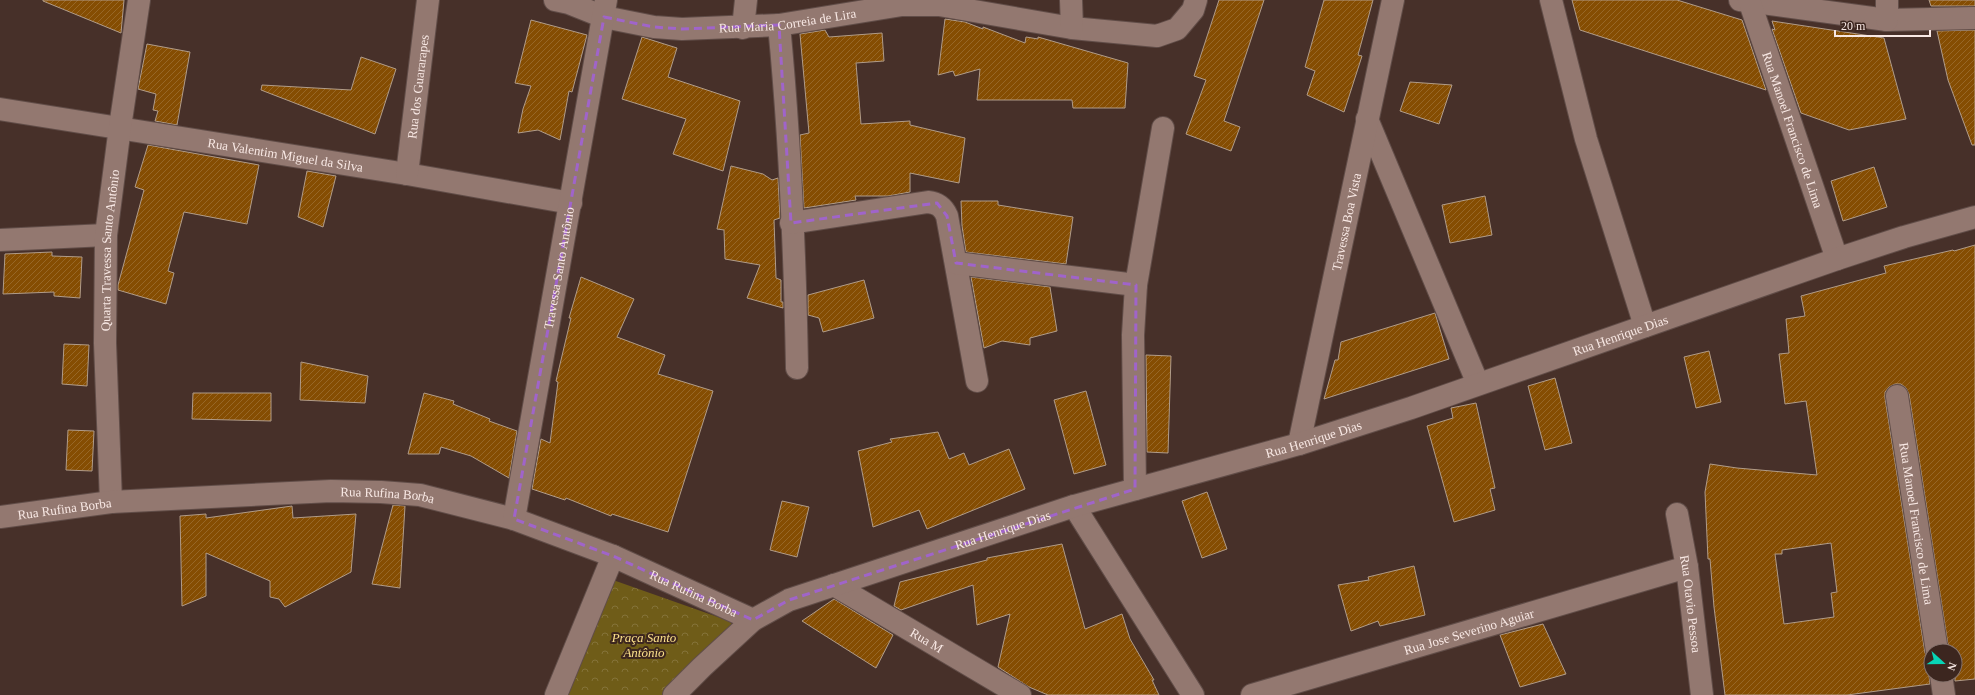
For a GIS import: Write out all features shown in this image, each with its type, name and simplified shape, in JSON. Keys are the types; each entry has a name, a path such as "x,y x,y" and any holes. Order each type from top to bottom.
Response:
{"street":[{"name":"Quarta Travessa Santo Antônio","path":"111,502 105,343 106,235 139,0"},
{"name":"Rua dos Guararapes","path":"407,174 428,0"},
{"name":"Rua Maria Correia de Lira","path":"555,0 605,8 654,27 682,29 743,28 779,24 902,3 940,5 1072,28 1157,36 1177,29 1193,10 1196,0"},
{"path":"743,28 746,0"},
{"path":"1071,0 1072,28"},
{"name":"Travessa Boa Vista","path":"1299,444 1393,0"},
{"path":"1551,0 1586,139 1645,326"},
{"path":"1746,1 1887,10 1975,18"},
{"name":"Rua Manoel Francisco de Lima","path":"1746,1 1837,259"},
{"name":"Travessa Santo Antônio","path":"514,519 547,326 571,203 605,8"},
{"path":"779,24 786,101 797,368"},
{"name":"Rua Valentim Miguel da Silva","path":"0,109 407,174 571,203"},
{"path":"1367,119 1478,384"},
{"path":"1135,489 1133,335 1136,285 1163,128"},
{"path":"791,223 923,202 937,203 944,209 947,216 976,381"},
{"name":"Rua Henrique Dias","path":"674,695 753,620 789,600 1074,506 1299,444 1411,408 1837,259 1904,237 1975,217"},
{"path":"0,240 106,235"},
{"path":"956,263 1136,285"},
{"name":"Rua Manoel Francisco de Lima","path":"1897,396 1936,643"},
{"name":"Rua Rufina Borba","path":"0,517 111,502 331,491 381,492 420,495 514,519 613,556 753,620"},
{"path":"1074,506 1193,695"},
{"name":"Rua Otavio Pessoa","path":"1677,514 1687,567 1702,695"},
{"path":"556,695 613,556"},
{"name":"Rua Jose Severino Aguiar","path":"1252,695 1687,567"},
{"name":"Rua M","path":"834,585 1020,695"},
{"path":"1942,683 1944,695"}],"highlighted area":[{"path":"604,17 654,27 682,29 779,25 791,223 937,203 947,216 956,263 1136,285 1135,489 789,600 753,620 613,556 514,519"}],"green space":[{"name":"Praça Santo Antônio","path":"613,580 732,622 727,633 666,695 567,695"}],"building":[{"path":"124,0 121,33 43,1"},
{"path":"1219,0 1264,0 1224,121 1240,127 1231,151 1186,134 1206,80 1194,76"},
{"path":"1324,0 1373,0 1358,55 1362,56 1344,112 1307,95 1315,71 1305,67"},
{"path":"1572,0 1677,0 1742,20 1766,90 1580,30"},
{"path":"1929,0 1975,0 1975,6 1931,6"},
{"path":"945,19 965,22 983,29 983,27 1025,43 1026,37 1038,39 1038,37 1128,63 1125,108 1073,108 1072,100 977,100 980,69 955,76 953,71 938,75"},
{"path":"531,20 587,35 572,92 569,91 560,140 538,130 518,133 523,109 531,86 515,83"},
{"path":"1772,21 1884,38 1906,119 1849,130 1801,113 1772,29 1775,30"},
{"path":"825,30 829,37 882,33 884,61 856,63 861,124 910,121 910,125 965,138 959,183 910,173 910,192 888,196 855,196 856,200 804,208 800,135 809,133 800,34"},
{"path":"1975,30 1975,145 1972,145 1948,80 1937,31"},
{"path":"642,37 677,48 668,77 740,101 723,171 673,154 686,119 622,99"},
{"path":"147,44 190,52 177,125 155,121 158,111 153,110 156,94 138,89"},
{"path":"361,57 396,69 375,134 261,90 262,85 351,90"},
{"path":"1410,82 1452,85 1439,124 1400,111"},
{"path":"148,145 259,165 247,224 184,212 168,271 174,273 166,304 118,290 118,285 144,190 135,187"},
{"path":"731,166 763,174 772,180 778,178 780,218 774,220 776,278 781,280 781,302 783,302 783,308 747,298 760,265 725,259 724,230 717,229"},
{"path":"1874,167 1887,207 1843,221 1831,181"},
{"path":"307,171 336,176 323,227 298,217"},
{"path":"1485,196 1492,235 1450,243 1442,205"},
{"path":"961,201 998,201 998,205 1073,217 1066,264 966,252 962,226"},
{"path":"1975,245 1975,679 1963,680 1963,643 1948,643 1909,394 1906,388 1901,384 1895,384 1889,387 1885,392 1885,398 1923,643 1923,683 1930,684 1847,695 1725,695 1714,607 1710,559 1708,559 1705,492 1710,464 1737,468 1817,475 1806,401 1785,404 1779,354 1789,353 1786,319 1805,316 1801,296 1886,273 1884,266","holes":["1831,543 1837,592 1831,593 1834,617 1784,624 1775,554 1782,554 1782,550"]},
{"path":"52,252 52,256 82,257 80,298 54,296 54,292 3,294 5,254"},
{"path":"581,277 634,299 617,337 665,355 658,374 713,391 668,532 612,514 611,516 566,498 565,500 532,489 541,439 550,443 558,382 556,381 571,318 569,318"},
{"path":"971,277 1050,287 1057,331 1030,338 1030,345 1002,341 984,348"},
{"path":"864,280 874,318 823,332 819,318 808,315 808,295"},
{"path":"1435,313 1449,359 1324,399 1335,360 1338,360 1341,342"},
{"path":"64,344 89,345 87,386 62,384"},
{"path":"1709,351 1721,402 1696,408 1684,357"},
{"path":"1146,355 1171,356 1168,453 1147,452"},
{"path":"301,362 368,376 365,403 300,400"},
{"path":"1555,378 1572,443 1545,450 1528,386"},
{"path":"1086,391 1106,465 1074,474 1054,400"},
{"path":"193,393 271,393 271,421 192,419"},
{"path":"424,393 454,401 453,404 490,419 489,421 517,431 509,478 471,456 441,447 439,454 408,454"},
{"path":"1476,403 1495,488 1490,489 1495,510 1454,522 1427,426 1453,418 1451,408"},
{"path":"68,430 94,431 92,471 66,470"},
{"path":"938,432 949,459 964,453 969,465 1009,449 1025,489 927,529 919,510 873,527 858,451 892,442 890,439"},
{"path":"1207,492 1227,549 1202,558 1182,501"},
{"path":"782,501 809,507 797,557 770,550"},
{"path":"393,505 405,506 400,588 372,584"},
{"path":"292,506 293,518 356,514 351,572 285,607 279,599 270,597 270,581 206,553 206,596 182,606 180,516 206,514 206,518"},
{"path":"1062,544 1085,629 1122,614 1130,639 1154,680 1152,680 1159,695 1048,695 1029,687 998,667 1010,614 977,625 973,585 901,610 894,606 900,582 987,560 987,558"},
{"path":"1414,566 1425,615 1380,626 1378,621 1351,631 1338,585 1369,580 1368,577"},
{"path":"834,599 893,635 876,668 802,621"},
{"path":"1543,624 1566,674 1520,687 1500,635"}]}
